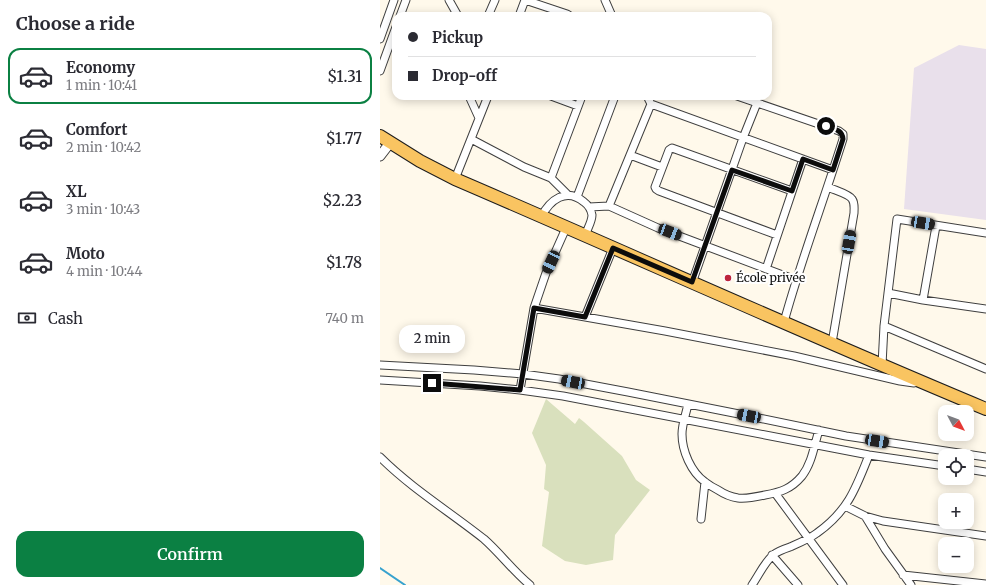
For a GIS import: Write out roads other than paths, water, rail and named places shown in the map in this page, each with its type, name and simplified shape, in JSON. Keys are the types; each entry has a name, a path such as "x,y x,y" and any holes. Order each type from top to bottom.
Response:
{"main road":[{"path":"380,136 420,161 455,179 882,366 986,409"}],"street":[{"path":"380,39 383,24 394,0"},
{"path":"402,12 406,0"},
{"path":"449,0 456,12"},
{"path":"490,12 495,0"},
{"path":"520,12 525,0 561,12"},
{"path":"605,0 610,12"},
{"path":"380,71 392,39"},
{"path":"471,100 479,118"},
{"path":"455,179 486,100"},
{"path":"562,100 578,106"},
{"path":"551,178 580,100"},
{"path":"577,197 613,100"},
{"path":"649,100 651,104 833,170"},
{"path":"749,100 839,131 843,134 843,139 828,187 796,280 784,322"},
{"path":"692,282 743,138 757,103"},
{"path":"609,206 651,104"},
{"path":"471,140 524,167 551,178 567,194 581,200 589,207 591,213 591,220 584,236"},
{"path":"380,156 390,143"},
{"path":"777,235 657,190 655,187 669,150 672,148 792,191"},
{"path":"630,155 662,167"},
{"path":"766,268 803,159"},
{"path":"828,187 850,197 853,200 854,205 854,213 832,343"},
{"path":"541,217 546,208 552,202 567,194"},
{"path":"589,207 609,206 658,228 796,280"},
{"path":"882,366 884,326 897,219 986,233"},
{"path":"924,300 936,226"},
{"path":"520,390 534,308 546,273 566,228"},
{"path":"585,317 613,248"},
{"path":"888,293 986,310"},
{"path":"534,308 794,356 900,381 928,385"},
{"path":"884,326 986,369"},
{"path":"380,365 474,370 559,379 846,436 986,457"},
{"path":"380,380 440,383 520,390 563,396 869,455 938,465"},
{"path":"688,404 682,433 685,452 693,469 705,482 722,493 732,497 754,498 783,491 790,487 801,477 810,463 819,430"},
{"path":"755,584 765,564 772,555 818,532 845,506 856,489 869,455"},
{"path":"380,457 409,482 488,543 524,581 530,585"},
{"path":"974,470 986,472"},
{"path":"701,519 705,482"},
{"path":"775,493 844,585"},
{"path":"845,506 865,516 883,521 986,536"},
{"path":"865,516 885,549 911,585"},
{"path":"772,555 798,585"},
{"path":"903,575 970,584 986,584"}],"waterway":[{"path":"380,568 405,585"}],"place":[{"name":"École privée","path":"728,278"}]}
